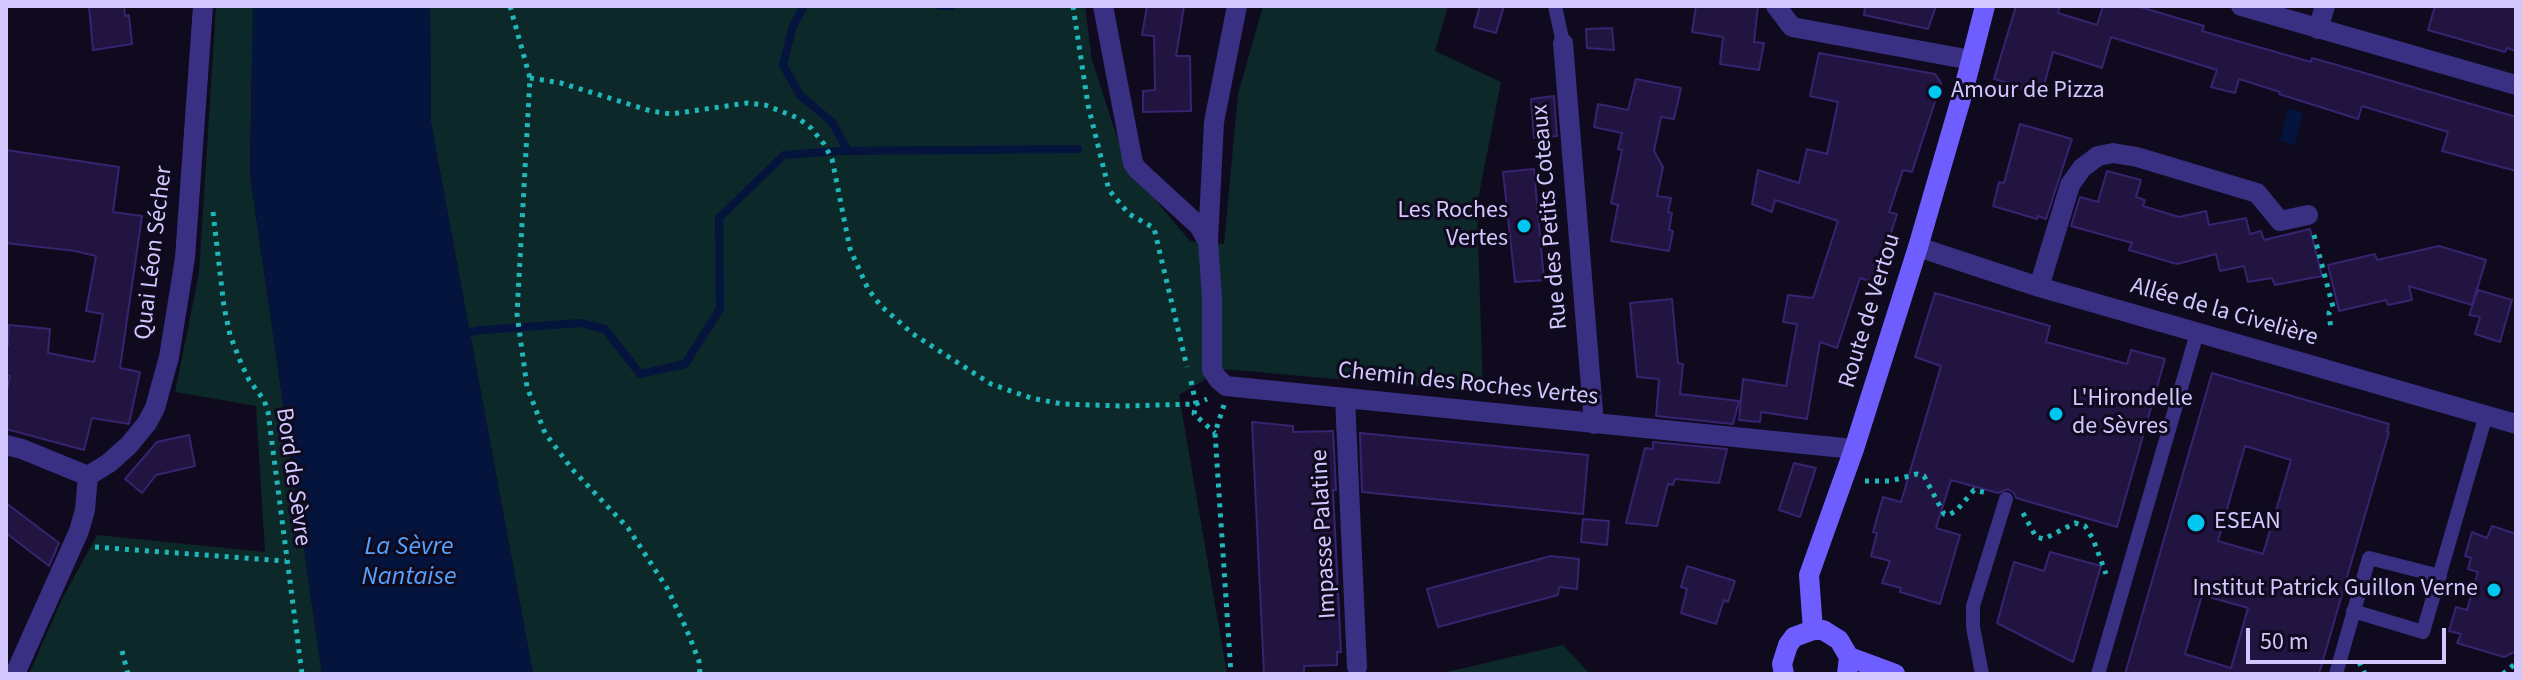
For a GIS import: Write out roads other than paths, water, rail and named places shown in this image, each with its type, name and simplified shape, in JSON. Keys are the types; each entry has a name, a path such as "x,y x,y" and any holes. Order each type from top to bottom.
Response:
{"main road":[{"name":"Route de Vertou","path":"1813,630 1809,575 1854,449 1918,247 1985,6"},
{"path":"1784,674 1782,664 1788,645 1794,637 1813,630 1832,634 1846,648 1848,666 1895,674"}],"street":[{"name":"Quai Léon Sécher","path":"88,476 119,454 147,423 158,399 169,357 185,258 203,6"},
{"path":"1103,6 1133,163 1186,212 1208,241"},
{"name":"Chemin des Roches Vertes","path":"1237,6 1214,122 1208,241 1212,370 1226,386 1854,449"},
{"path":"1776,6 1792,27 1971,60"},
{"path":"2241,6 2516,85"},
{"path":"2318,29 2325,6"},
{"name":"Rue des Petits Coteaux","path":"1563,43 1594,424"},
{"path":"2039,287 2070,185 2082,168 2098,156 2113,153 2137,157 2257,193 2280,221 2308,215"},
{"name":"Allée de la Civelière","path":"1918,247 2039,287 2516,424"},
{"name":"Impasse Palatine","path":"1345,398 1357,667"},
{"path":"6,445 88,476 85,510 73,545 15,674"}],"lane":[{"name":"Rue des Petits Coteaux","path":"1555,6 1563,43"},
{"path":"2098,674 2197,333"},
{"path":"2353,611 2423,632 2486,415"},
{"path":"1982,674 1973,627 1973,606 2006,499"},
{"path":"2336,674 2369,558 2440,576"}],"water":[{"name":"La Sèvre Nantaise","path":"253,6 430,6 431,123 533,674 322,674 250,174"},
{"path":"2288,109 2303,112 2295,145 2280,141"}],"waterway":[{"path":"804,6 793,26 783,65 800,95 832,122 848,151"},
{"path":"940,6 951,6"},
{"path":"460,334 581,323 605,329 640,374 685,364 720,309 719,218 784,155 839,151 1078,149"}],"place":[{"name":"Amour de Pizza","path":"1935,92"},
{"name":"Les Roches Vertes","path":"1524,226"},
{"name":"L'Hirondelle de Sèvres","path":"2056,414"},
{"name":"ESEAN","path":"2196,523"},
{"name":"Institut Patrick Guillon Verne","path":"2494,590"}]}
